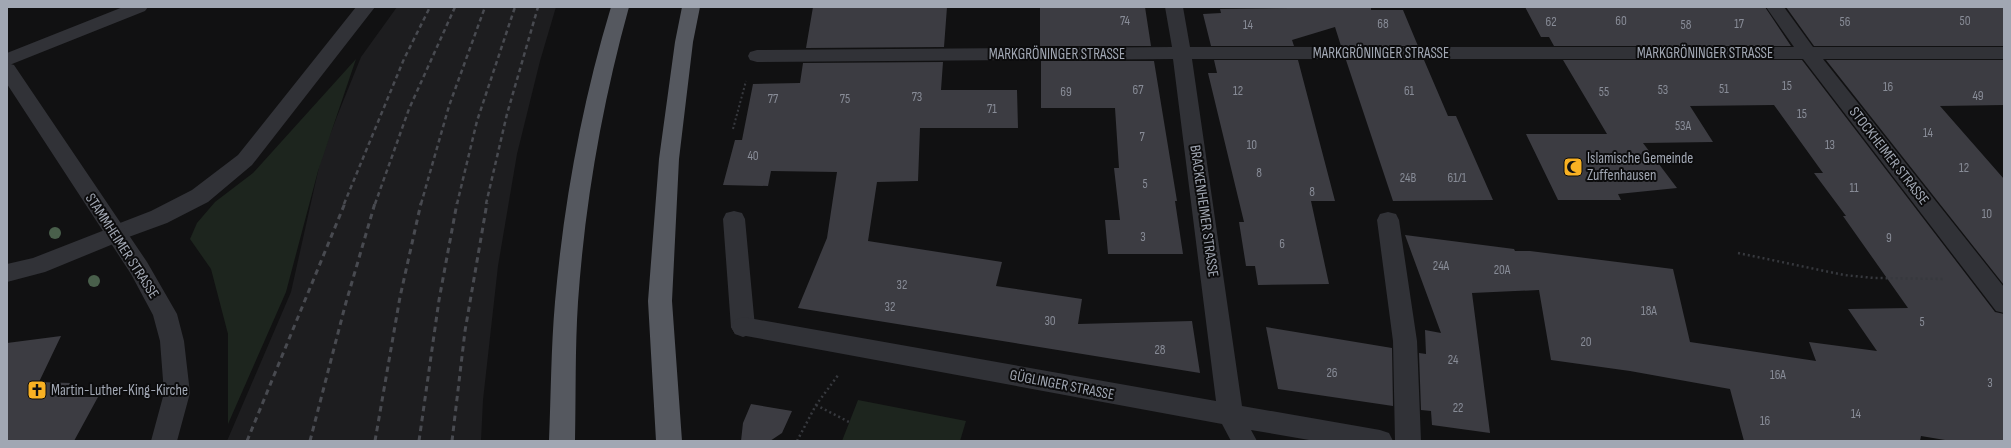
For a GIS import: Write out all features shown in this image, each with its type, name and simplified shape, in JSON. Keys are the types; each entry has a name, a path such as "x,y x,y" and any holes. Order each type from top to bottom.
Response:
{"highway":[{"path":"562,441 564,344 576,216 591,122 610,40 620,7"},
{"path":"669,441 660,301 669,159 684,42 692,7"}],"street":[{"path":"7,60 139,7"},
{"path":"7,273 50,261 159,217 200,196 245,160 366,7"},
{"name":"BRACKENHEIMER STRASSE","path":"1174,7 1182,53 1231,416 1244,441"},
{"name":"STOCKHEIMER STRASSE","path":"1775,7 1808,53 2004,304"},
{"name":"MARKGRÖNINGER STRASSE","path":"757,56 1182,53 2004,53"},
{"name":"STAMMHEIMER STRASSE","path":"7,69 115,234 139,268 165,314 172,341 177,393 164,441"},
{"name":"GÜGLINGER STRASSE","path":"734,220 743,327 1231,416 1380,441"},
{"path":"1388,220 1405,341 1408,441"}],"path":[{"path":"733,129 749,71 757,56"},
{"path":"1738,253 1844,275 1874,278 1985,280"},
{"path":"797,441 816,405 858,347"},
{"path":"816,405 849,422"}],"shaded area":[{"path":"397,7 556,7 540,61 517,154 498,266 483,400 481,441 227,441 291,292 321,158 338,114 361,57"},
{"path":"356,59 318,171 286,292 228,424 228,334 211,269 190,239 197,223 215,202 253,173"},
{"path":"858,400 966,421 960,441 842,441"}],"building":[{"path":"813,7 947,7 944,47 806,48"},
{"path":"1040,7 1145,7 1151,46 1040,46"},
{"path":"1371,7 1371,10 1403,10 1418,46 1341,46 1335,27 1292,40 1294,46 1211,46 1203,14 1221,13 1220,9"},
{"path":"1525,7 1765,7 1791,46 1554,46 1549,37 1541,37"},
{"path":"1786,7 2004,7 2004,46 1814,46"},
{"path":"1214,60 1298,60 1335,201 1311,201 1329,284 1258,285 1255,266 1246,266 1239,222 1244,222 1208,73 1217,73"},
{"path":"1346,60 1424,60 1448,116 1456,116 1493,200 1393,201"},
{"path":"1563,60 1802,60 1995,312 2004,314 2004,441 1951,441 1921,436 1920,441 1744,441 1730,389 1630,371 1551,360 1539,290 1472,293 1490,433 1432,425 1431,411 1421,410 1419,353 1426,354 1425,330 1441,333 1405,235 1514,249 1515,251 1530,251 1673,269 1690,342 1816,361 1809,342 1877,351 1848,309 1908,308 1843,216 1846,216 1814,173 1823,173 1774,105 1690,106 1713,142 1643,143 1677,188 1618,194 1621,200 1558,200 1526,134 1607,134"},
{"path":"1826,60 2004,60 2004,105 1940,106 2004,179 2004,285"},
{"path":"1041,61 1154,61 1177,201 1175,201 1183,254 1108,254 1105,220 1120,220 1114,168 1119,168 1115,108 1041,108"},
{"path":"943,62 941,90 1017,90 1018,128 920,128 918,181 877,182 868,241 1002,262 996,286 1082,299 1078,324 1192,321 1200,373 798,308 827,238 837,172 771,171 768,186 723,185 735,140 742,140 753,84 800,83 803,63"},
{"path":"1266,327 1392,348 1393,406 1278,389"},
{"name":"Martin-Luther-King-Kirche","path":"61,336 39,382 70,383 63,397 98,397 74,441 7,441 7,343"},
{"path":"751,404 792,411 782,433 770,441 741,441 743,423"}],"railway":[{"path":"344,204 404,59 430,7"},
{"path":"375,204 409,109 455,7"},
{"path":"421,204 449,106 485,7"},
{"path":"457,204 477,121 515,7"},
{"path":"486,204 507,114 538,7"},
{"path":"247,441 345,203"},
{"path":"310,441 345,306 375,203"},
{"path":"375,441 400,297 421,203"},
{"path":"419,441 439,300 457,203"},
{"path":"452,441 465,331 487,203"}],"place":[{"name":"Islamische Gemeinde Zuffenhausen","path":"1573,167"},
{"name":"Martin-Luther-King-Kirche","path":"37,390"}]}
